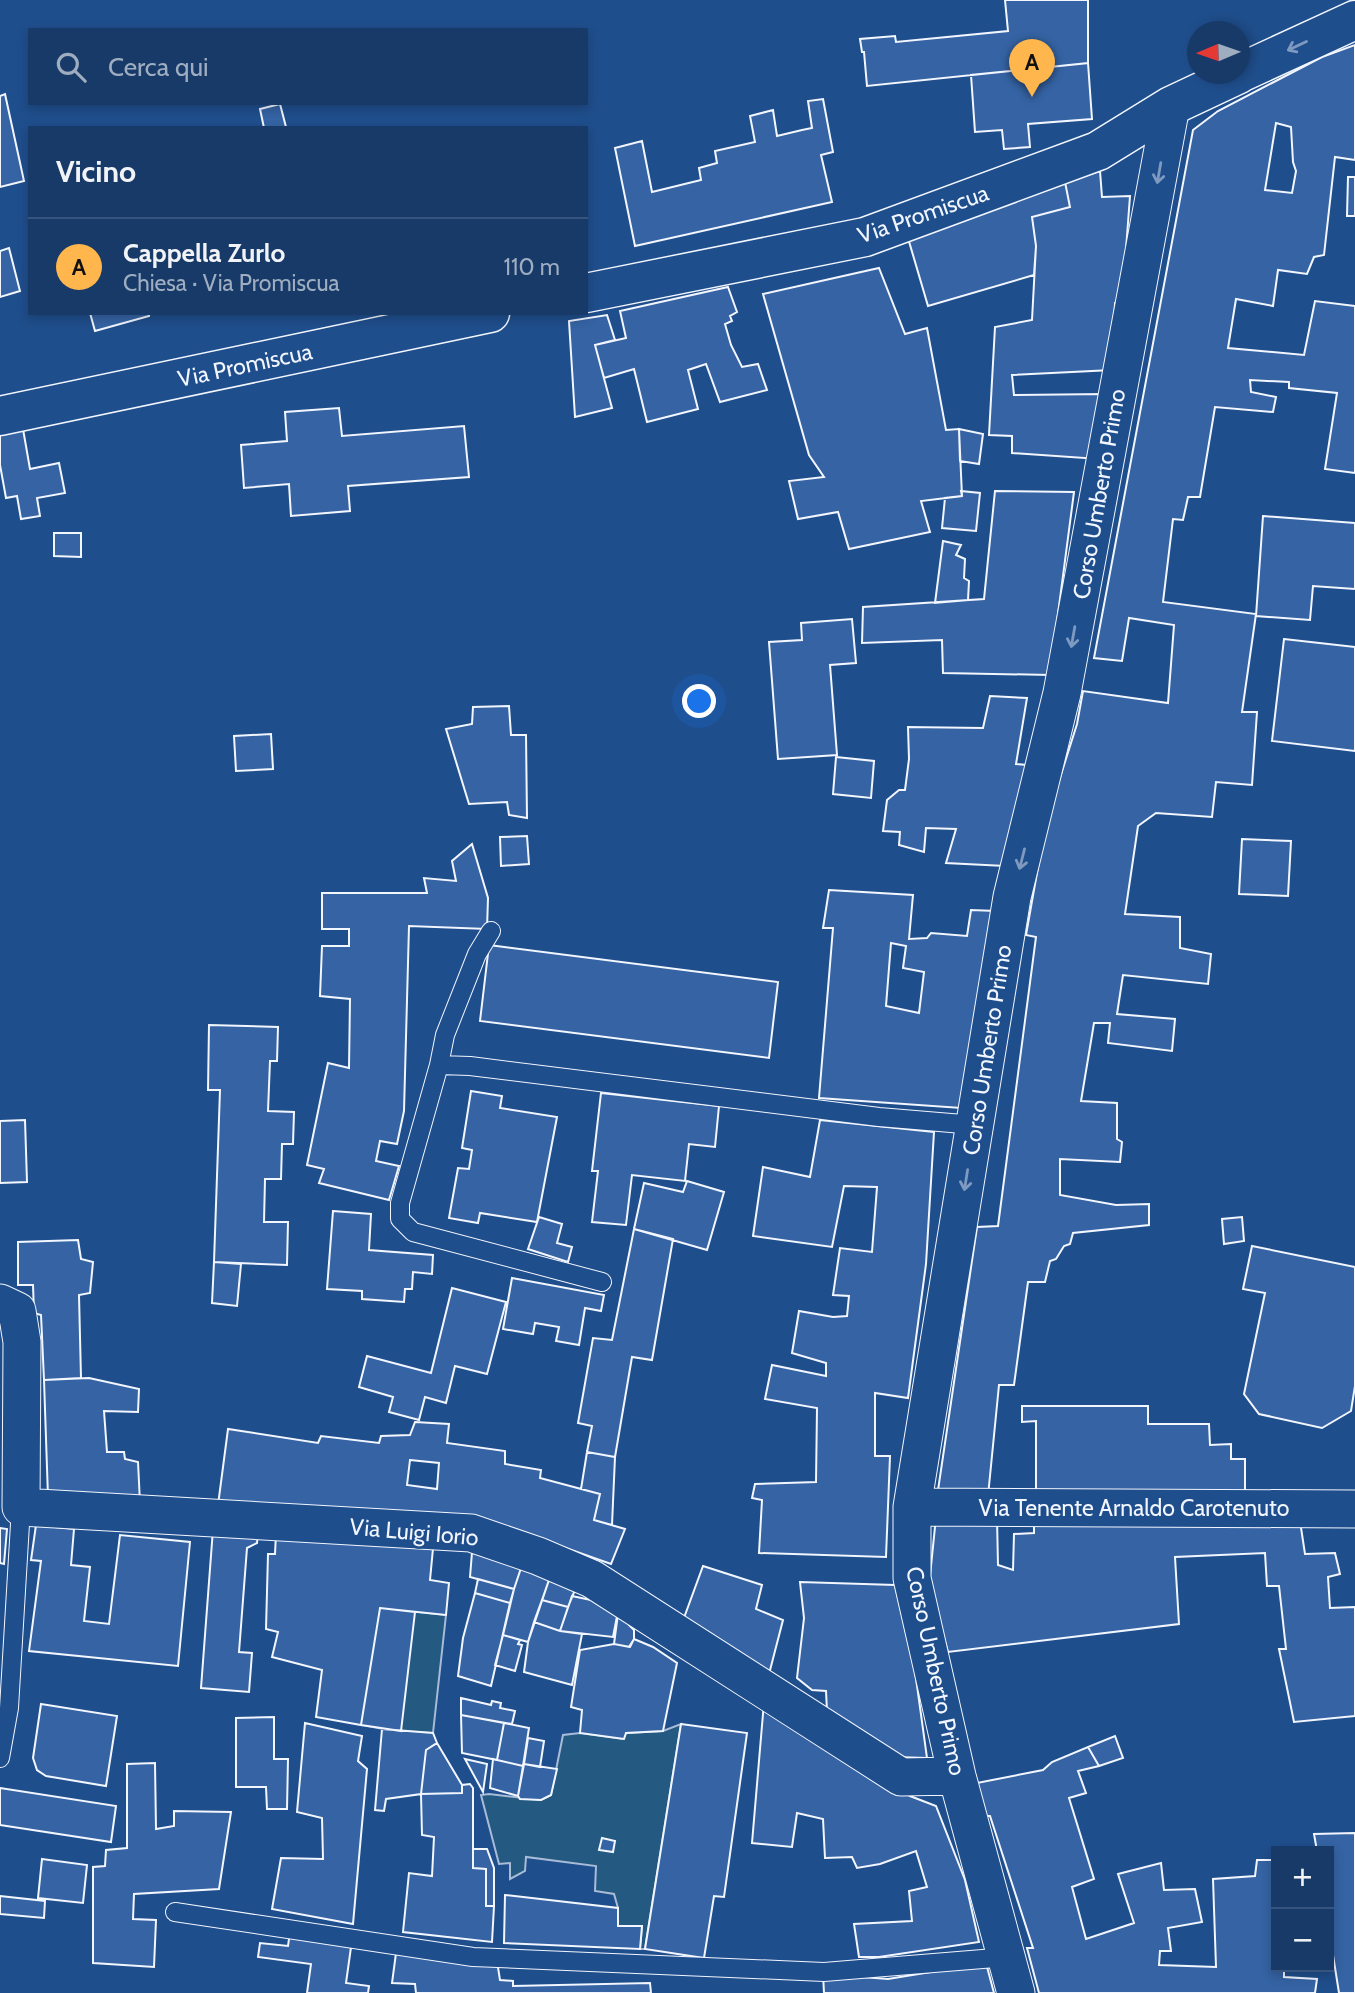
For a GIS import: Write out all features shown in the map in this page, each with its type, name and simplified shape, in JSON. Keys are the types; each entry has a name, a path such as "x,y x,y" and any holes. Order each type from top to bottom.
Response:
{"street":[{"name":"Via Promiscua","path":"1250,68 1355,20"},
{"name":"Via Promiscua","path":"588,293 865,237 1098,151 1171,106 1216,84"},
{"name":"Corso Umberto Primo","path":"1016,1993 957,1776 912,1578 912,1507 1012,897 1062,693 1171,106"},
{"name":"Via Promiscua","path":"0,416 480,315"},
{"path":"0,1303 17,1311 22,1342 21,1507"},
{"name":"Via Luigi Iorio","path":"21,1507 471,1532 592,1579 901,1777 957,1776"},
{"name":"Via Tenente Arnaldo Carotenuto","path":"912,1507 1355,1509"}],"lane":[{"path":"491,931 477,954 445,1035 400,1203 400,1220 413,1232 602,1282"},
{"path":"439,1065 470,1066 879,1117 975,1125"},
{"path":"0,1758 9,1708 21,1507"},
{"path":"176,1912 473,1957 824,1972 1007,1957"}],"shaded area":[{"path":"380,1608 446,1615 433,1733 395,1731 361,1725"},
{"path":"681,1724 645,1949 640,1949 642,1927 618,1926 618,1908 614,1894 595,1891 596,1866 526,1857 525,1871 510,1879 510,1863 499,1864 481,1795 541,1800 551,1795 563,1735 580,1733 623,1739 626,1733 663,1731"}],"building":[{"path":"1005,0 1088,0 1088,63 867,86 860,39 895,36 896,42 1008,31"},
{"path":"1355,45 1355,160 1335,157 1324,255 1314,257 1307,274 1278,270 1273,306 1236,299 1228,348 1304,355 1315,301 1355,306 1355,473 1325,469 1337,393 1289,388 1289,382 1250,380 1251,392 1276,397 1273,412 1215,407 1200,497 1188,497 1183,520 1173,519 1163,602 1256,614 1242,712 1257,712 1252,785 1216,782 1212,817 1156,813 1138,826 1125,914 1180,917 1180,948 1211,954 1208,984 1123,975 1117,1014 1175,1019 1172,1051 1108,1043 1110,1023 1094,1023 1081,1101 1117,1103 1117,1139 1122,1142 1120,1162 1060,1159 1060,1195 1116,1205 1149,1204 1149,1225 1073,1233 1070,1244 1064,1246 1056,1259 1050,1261 1045,1282 1028,1282 1014,1385 999,1385 988,1496 937,1497 977,1227 998,1226 1036,937 1026,935 1046,822 1077,724 1083,691 1168,703 1174,625 1129,618 1122,661 1094,658 1193,130 1218,111 1322,57","holes":["1276,123 1291,127 1296,171 1292,193 1265,190"]},
{"path":"1088,63 1092,119 1028,124 1030,147 1004,149 1002,130 975,132 971,75"},
{"path":"5,94 24,181 0,187 0,96"},
{"path":"823,99 833,152 821,155 832,202 635,246 615,148 642,141 652,192 701,180 699,168 717,163 715,151 755,142 750,116 773,110 777,136 812,128 808,101"},
{"path":"280,105 286,126 264,126 260,109"},
{"path":"1100,171 1102,197 1130,196 1122,303 1115,303 1112,370 1012,375 1014,395 1105,394 1099,459 1012,453 1012,436 989,435 995,327 1032,320 1036,246 1032,217 1070,207 1065,182"},
{"path":"1348,177 1355,177 1355,216 1347,216"},
{"path":"1065,182 1070,207 1032,217 1036,246 1034,275 928,306 908,238"},
{"path":"9,248 20,291 0,297 0,251"},
{"path":"879,268 905,334 927,328 946,430 959,429 962,496 921,501 930,532 849,549 838,512 798,519 789,481 824,477 809,455 763,294"},
{"path":"728,287 737,312 730,316 732,321 725,324 731,345 742,367 758,364 767,390 720,402 706,364 688,370 698,409 647,422 634,369 604,378 595,345 626,338 620,311"},
{"path":"91,315 149,315 149,316 95,331"},
{"path":"607,315 615,340 595,345 612,408 575,417 569,321"},
{"path":"339,408 342,436 464,426 469,477 348,486 350,511 291,516 289,484 244,488 241,445 287,441 285,412"},
{"path":"23,429 30,469 59,463 65,493 37,498 40,516 21,519 17,496 6,498 0,465 0,433"},
{"path":"959,429 983,434 979,464 960,461"},
{"path":"961,491 980,493 976,531 942,528 945,498 962,496"},
{"path":"995,491 1074,492 1050,675 943,673 942,640 862,643 863,607 984,599"},
{"path":"1263,516 1355,523 1355,589 1313,586 1310,620 1256,616"},
{"path":"54,533 81,533 81,557 54,556"},
{"path":"943,541 961,545 956,555 965,559 964,578 969,581 968,600 935,603"},
{"path":"852,619 856,663 830,665 837,755 778,759 769,642 802,640 801,623"},
{"path":"1284,639 1355,647 1355,751 1272,741"},
{"path":"990,696 1027,698 1016,764 1027,765 1005,866 946,863 956,829 926,828 924,852 899,845 900,832 883,831 887,800 899,790 905,790 909,759 908,727 983,728"},
{"path":"509,706 511,735 526,735 527,818 509,815 507,802 469,804 446,729 472,724 473,707"},
{"path":"271,734 273,769 236,771 234,736"},
{"path":"836,757 874,761 871,798 833,794"},
{"path":"527,836 529,864 501,866 500,837"},
{"path":"1242,839 1291,841 1288,896 1239,894"},
{"path":"472,844 488,898 487,929 409,926 404,1111 397,1144 380,1141 376,1161 399,1166 389,1200 319,1183 324,1169 307,1165 328,1063 349,1068 350,999 320,996 322,946 349,946 349,929 322,929 322,893 427,893 424,878 456,881 452,861"},
{"path":"829,890 913,895 909,939 927,938 931,933 967,936 971,910 996,911 961,1108 819,1098 833,928 823,928","holes":["891,943 906,946 903,968 924,972 919,1013 886,1006"]},
{"path":"489,945 778,982 769,1058 480,1021"},
{"path":"209,1025 278,1027 277,1061 270,1061 268,1111 294,1112 293,1144 282,1144 281,1179 265,1179 264,1222 288,1222 287,1265 214,1262 220,1090 208,1090"},
{"path":"471,1091 502,1096 500,1108 557,1117 537,1222 480,1213 478,1223 449,1218 458,1168 469,1169 472,1150 462,1148"},
{"path":"601,1093 719,1106 715,1147 689,1144 685,1181 632,1175 626,1225 592,1222 598,1171 592,1171"},
{"path":"25,1120 27,1182 0,1183 0,1121"},
{"path":"820,1120 934,1132 926,1264 908,1398 875,1393 875,1456 890,1456 886,1557 759,1553 762,1500 752,1498 755,1484 816,1482 817,1408 765,1399 772,1365 826,1376 826,1363 792,1353 799,1311 833,1317 847,1316 849,1296 833,1295 840,1248 872,1252 877,1187 844,1186 832,1247 753,1236 763,1167 810,1177"},
{"path":"687,1181 724,1192 707,1250 634,1229 644,1183 683,1192"},
{"path":"333,1211 371,1214 369,1250 433,1255 432,1274 413,1272 412,1289 405,1289 404,1302 362,1299 362,1291 327,1289"},
{"path":"539,1217 562,1224 557,1243 572,1247 568,1262 528,1249"},
{"path":"1242,1217 1244,1241 1224,1244 1222,1219"},
{"path":"634,1229 673,1239 652,1360 632,1357 615,1457 587,1452 592,1426 578,1423 593,1338 612,1340"},
{"path":"78,1240 81,1259 93,1262 90,1293 79,1295 81,1378 44,1380 41,1315 34,1313 33,1285 18,1285 18,1242"},
{"path":"1252,1246 1355,1267 1355,1386 1351,1411 1322,1428 1259,1414 1244,1394 1265,1293 1243,1289"},
{"path":"214,1262 241,1264 237,1306 212,1303"},
{"path":"512,1278 604,1295 601,1311 585,1308 579,1345 556,1341 559,1327 535,1323 533,1334 503,1329"},
{"path":"452,1288 506,1302 487,1374 455,1366 446,1403 425,1397 419,1420 389,1412 393,1397 359,1387 367,1356 431,1373"},
{"path":"89,1378 139,1389 138,1412 104,1411 107,1452 124,1452 125,1459 138,1462 140,1503 48,1497 44,1380"},
{"path":"1022,1406 1148,1406 1148,1424 1209,1424 1210,1445 1231,1444 1231,1459 1245,1459 1245,1495 1036,1497 1036,1421 1022,1422"},
{"path":"415,1422 449,1424 447,1443 505,1451 505,1464 541,1470 540,1478 600,1494 594,1520 625,1529 611,1564 495,1523 218,1505 228,1429 318,1443 321,1436 379,1443 381,1436 410,1435","holes":["410,1460 439,1463 437,1489 407,1485"]},
{"path":"587,1452 615,1457 612,1525 594,1520 600,1494 581,1489"},
{"path":"936,1517 997,1518 998,1565 1013,1570 1014,1534 1034,1533 1034,1518 1300,1521 1305,1554 1335,1553 1340,1574 1328,1577 1330,1608 1355,1607 1355,1716 1294,1722 1279,1649 1286,1649 1279,1586 1267,1586 1265,1553 1175,1557 1179,1624 948,1652 929,1586"},
{"path":"36,1525 74,1529 71,1565 90,1567 84,1621 109,1624 120,1535 190,1542 178,1666 29,1651 41,1561 31,1560"},
{"path":"0,1528 7,1529 4,1564 0,1563"},
{"path":"213,1529 258,1532 257,1543 247,1548 239,1652 252,1653 249,1692 201,1688"},
{"path":"276,1533 434,1538 430,1580 449,1583 446,1615 380,1608 361,1725 316,1717 322,1670 272,1657 278,1632 266,1629 268,1554 275,1554"},
{"path":"473,1540 523,1562 514,1589 470,1577"},
{"path":"523,1562 551,1574 528,1642 503,1635"},
{"path":"703,1566 762,1585 756,1609 783,1620 768,1678 681,1626"},
{"path":"551,1574 577,1585 568,1607 542,1600"},
{"path":"478,1579 514,1589 510,1603 475,1593"},
{"path":"800,1582 895,1585 915,1671 927,1758 895,1757 827,1711 826,1691 812,1690 797,1678 804,1618"},
{"path":"475,1593 510,1603 491,1686 458,1676 463,1638"},
{"path":"572,1596 619,1606 613,1637 560,1631"},
{"path":"542,1600 568,1607 560,1631 534,1622"},
{"path":"619,1606 628,1613 629,1625 634,1630 634,1639 629,1647 614,1644"},
{"path":"380,1608 415,1612 401,1731 361,1725"},
{"path":"534,1622 560,1631 582,1634 572,1685 524,1672"},
{"path":"503,1635 520,1640 518,1644 522,1645 515,1671 495,1665"},
{"path":"634,1639 653,1647 677,1663 663,1731 626,1733 624,1739 580,1733 582,1710 571,1707 580,1650 614,1644 630,1647"},
{"path":"461,1698 491,1705 492,1701 501,1703 500,1708 515,1711 512,1724 461,1715"},
{"path":"764,1702 838,1746 910,1796 936,1806 965,1880 979,1942 879,1957 859,1957 854,1924 912,1921 909,1891 927,1887 916,1851 880,1864 857,1868 852,1857 825,1858 823,1819 797,1813 792,1847 752,1843"},
{"path":"41,1704 117,1716 106,1786 46,1776 37,1770 33,1758"},
{"path":"461,1715 504,1723 497,1760 462,1753"},
{"path":"274,1717 274,1759 288,1759 287,1809 267,1809 266,1787 236,1787 236,1718"},
{"path":"305,1723 362,1736 358,1761 367,1769 353,1924 272,1909 281,1858 323,1859 322,1818 297,1812"},
{"path":"504,1723 529,1728 523,1766 497,1760"},
{"path":"681,1724 747,1733 724,1897 714,1896 704,1958 645,1949"},
{"path":"382,1729 433,1733 437,1743 426,1750 421,1794 386,1799 384,1811 375,1810"},
{"path":"1115,1736 1123,1758 1099,1766 1088,1747"},
{"path":"528,1738 544,1741 540,1767 524,1764"},
{"path":"437,1743 462,1785 462,1793 421,1794 426,1750"},
{"path":"1088,1747 1099,1766 1078,1771 1086,1793 1069,1798 1094,1879 1072,1887 1086,1939 1134,1923 1118,1874 1161,1863 1164,1890 1195,1889 1202,1922 1168,1928 1171,1951 1160,1951 1159,1965 1216,1967 1213,1879 1255,1876 1257,1860 1271,1860 1271,1972 1284,1972 1284,1977 1317,1979 1315,1993 1039,1993 1027,1948 1033,1948 990,1816 984,1816 977,1783 1043,1770 1052,1762"},
{"path":"465,1759 487,1764 483,1792"},
{"path":"493,1759 523,1766 518,1796 490,1788"},
{"path":"155,1763 156,1829 174,1826 174,1811 231,1812 219,1889 134,1894 133,1919 156,1920 154,1967 93,1963 93,1867 105,1866 106,1850 127,1848 127,1764"},
{"path":"524,1764 557,1769 551,1795 541,1800 520,1799 518,1796"},
{"path":"470,1784 473,1788 473,1868 486,1869 486,1906 494,1906 492,1942 403,1932 409,1873 432,1876 434,1837 422,1835 421,1794 462,1793 462,1785"},
{"path":"0,1788 116,1806 111,1842 0,1825"},
{"path":"1355,1833 1355,1993 1339,1993 1334,1962 1334,1846 1316,1846 1314,1834"},
{"path":"602,1838 615,1841 613,1852 599,1850"},
{"path":"473,1849 487,1849 494,1868 494,1906 486,1906 486,1869 473,1868"},
{"path":"42,1859 87,1865 83,1903 38,1898"},
{"path":"505,1895 618,1908 618,1926 642,1926 640,1949 504,1943"},
{"path":"0,1896 45,1901 44,1918 0,1914"},
{"path":"290,1932 352,1940 346,1983 369,1986 368,1993 307,1993 311,1964 258,1957 260,1943 288,1946"},
{"path":"396,1953 497,1961 500,1980 513,1981 513,1986 650,1983 651,1993 416,1993 415,1984 392,1983"},
{"path":"986,1963 994,1993 824,1993 823,1974 888,1979"}],"place":[{"name":"Cappella Zurlo","path":"1032,97"}]}
